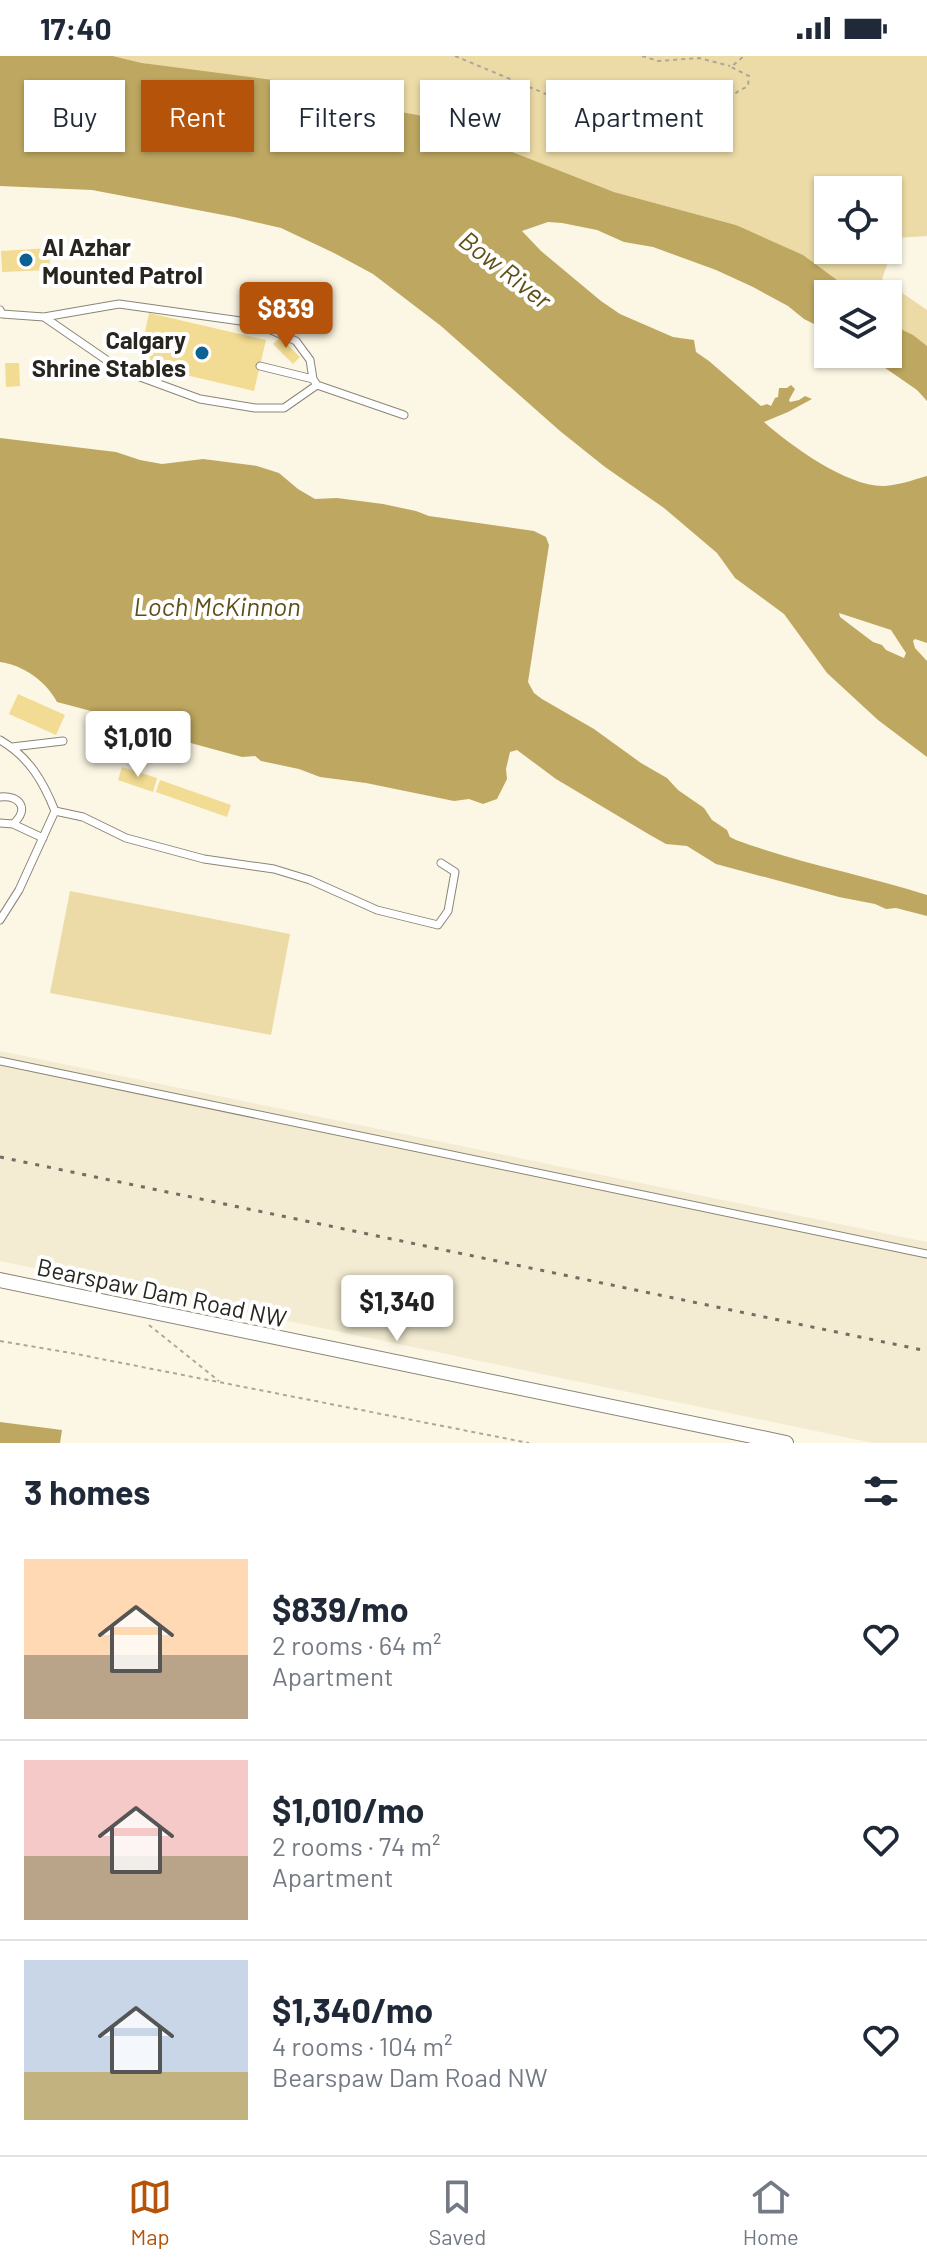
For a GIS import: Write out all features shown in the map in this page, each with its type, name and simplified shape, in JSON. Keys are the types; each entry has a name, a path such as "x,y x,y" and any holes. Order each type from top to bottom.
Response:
{"street":[{"name":"Bearspaw Dam Road NW","path":"0,1280 786,1443"}],"lane":[{"path":"0,310 2,314 44,317 119,304 255,323 296,341 310,360 315,382"},
{"path":"44,317 121,370 200,399 255,408 284,408 315,382"},
{"path":"260,366 315,382 404,415"},
{"path":"0,740 30,763 44,784 55,811 19,890 0,920"},
{"path":"12,747 63,741"},
{"path":"0,797 11,797 21,803 21,815 13,824"},
{"path":"55,811 83,817 126,838 204,859 274,869 310,880 377,910 438,925 448,911 455,872 441,863"},
{"path":"0,823 13,824 43,838"},
{"path":"0,1061 927,1254"}],"path":[{"path":"455,56 546,94 575,114 595,117 641,138 670,134 714,114 748,86 749,76 731,67 699,58 658,61 642,56"},
{"path":"731,67 744,56"},
{"path":"149,1325 220,1381"},
{"path":"0,1341 529,1443"}],"shaded area":[{"path":"113,56 927,56 927,236 902,238 902,176 814,176 814,264 887,264 883,280 829,280 736,225 614,192 512,152 530,152 530,80 420,80 420,116 404,112 404,80 270,80 270,87 254,84 254,80 232,80"},
{"path":"902,293 927,310 927,346 902,331"},
{"path":"70,891 290,934 271,1035 50,993"},
{"path":"0,1051 927,1242 927,1443 873,1443 0,1261"}],"water":[{"name":"Bow River","path":"0,56 113,56 142,63 273,80 270,80 270,152 404,152 404,112 418,115 420,152 512,152 614,192 736,225 803,255 837,280 814,280 814,324 753,287 653,247 624,242 597,230 562,223 548,222 522,231 541,251 620,314 673,337 694,340 696,352 761,406 771,406 778,397 779,388 791,385 795,389 790,402 805,396 812,399 764,422 837,473 870,485 884,486 927,476 927,643 913,641 927,661 927,757 878,720 827,673 784,614 735,578 717,553 664,508 560,431 441,326 373,274 281,228 92,190 0,186","holes":["839,613 891,630 906,653 904,658 886,650 840,617"]},
{"path":"902,330 927,346 927,401 917,390 885,368 902,368"},
{"name":"Loch McKinnon","path":"0,438 116,452 162,464 203,459 257,466 279,473 315,499 337,498 383,504 429,516 534,531 546,537 549,545 528,682 534,693 667,778 704,808 712,820 727,830 730,837 927,895 927,916 896,908 886,909 716,864 687,846 666,844 556,779 517,750 510,752 507,779 497,799 483,804 469,799 454,801 320,777 261,761 255,756 242,757 143,733 91,711 57,702 47,687 33,675 0,662"},
{"path":"0,1422 62,1430 60,1443 0,1443"}],"building":[{"name":"Al Azhar Mounted Patrol","path":"49,248 50,270 2,272 1,251"},
{"name":"Calgary Shrine Stables","path":"149,313 266,340 254,391 152,367 152,370 138,364 143,342 138,337 144,337"},
{"path":"280,337 300,357 293,364 273,344"},
{"path":"5,363 19,363 20,386 6,387"},
{"path":"18,694 65,715 56,735 9,714"},
{"path":"122,767 157,778 153,792 118,780"},
{"path":"160,780 231,805 227,817 156,792"}],"railway":[{"path":"0,1157 927,1351"}],"place":[{"name":"Al Azhar Mounted Patrol","path":"26,260"},
{"name":"Calgary Shrine Stables","path":"202,353"}]}
